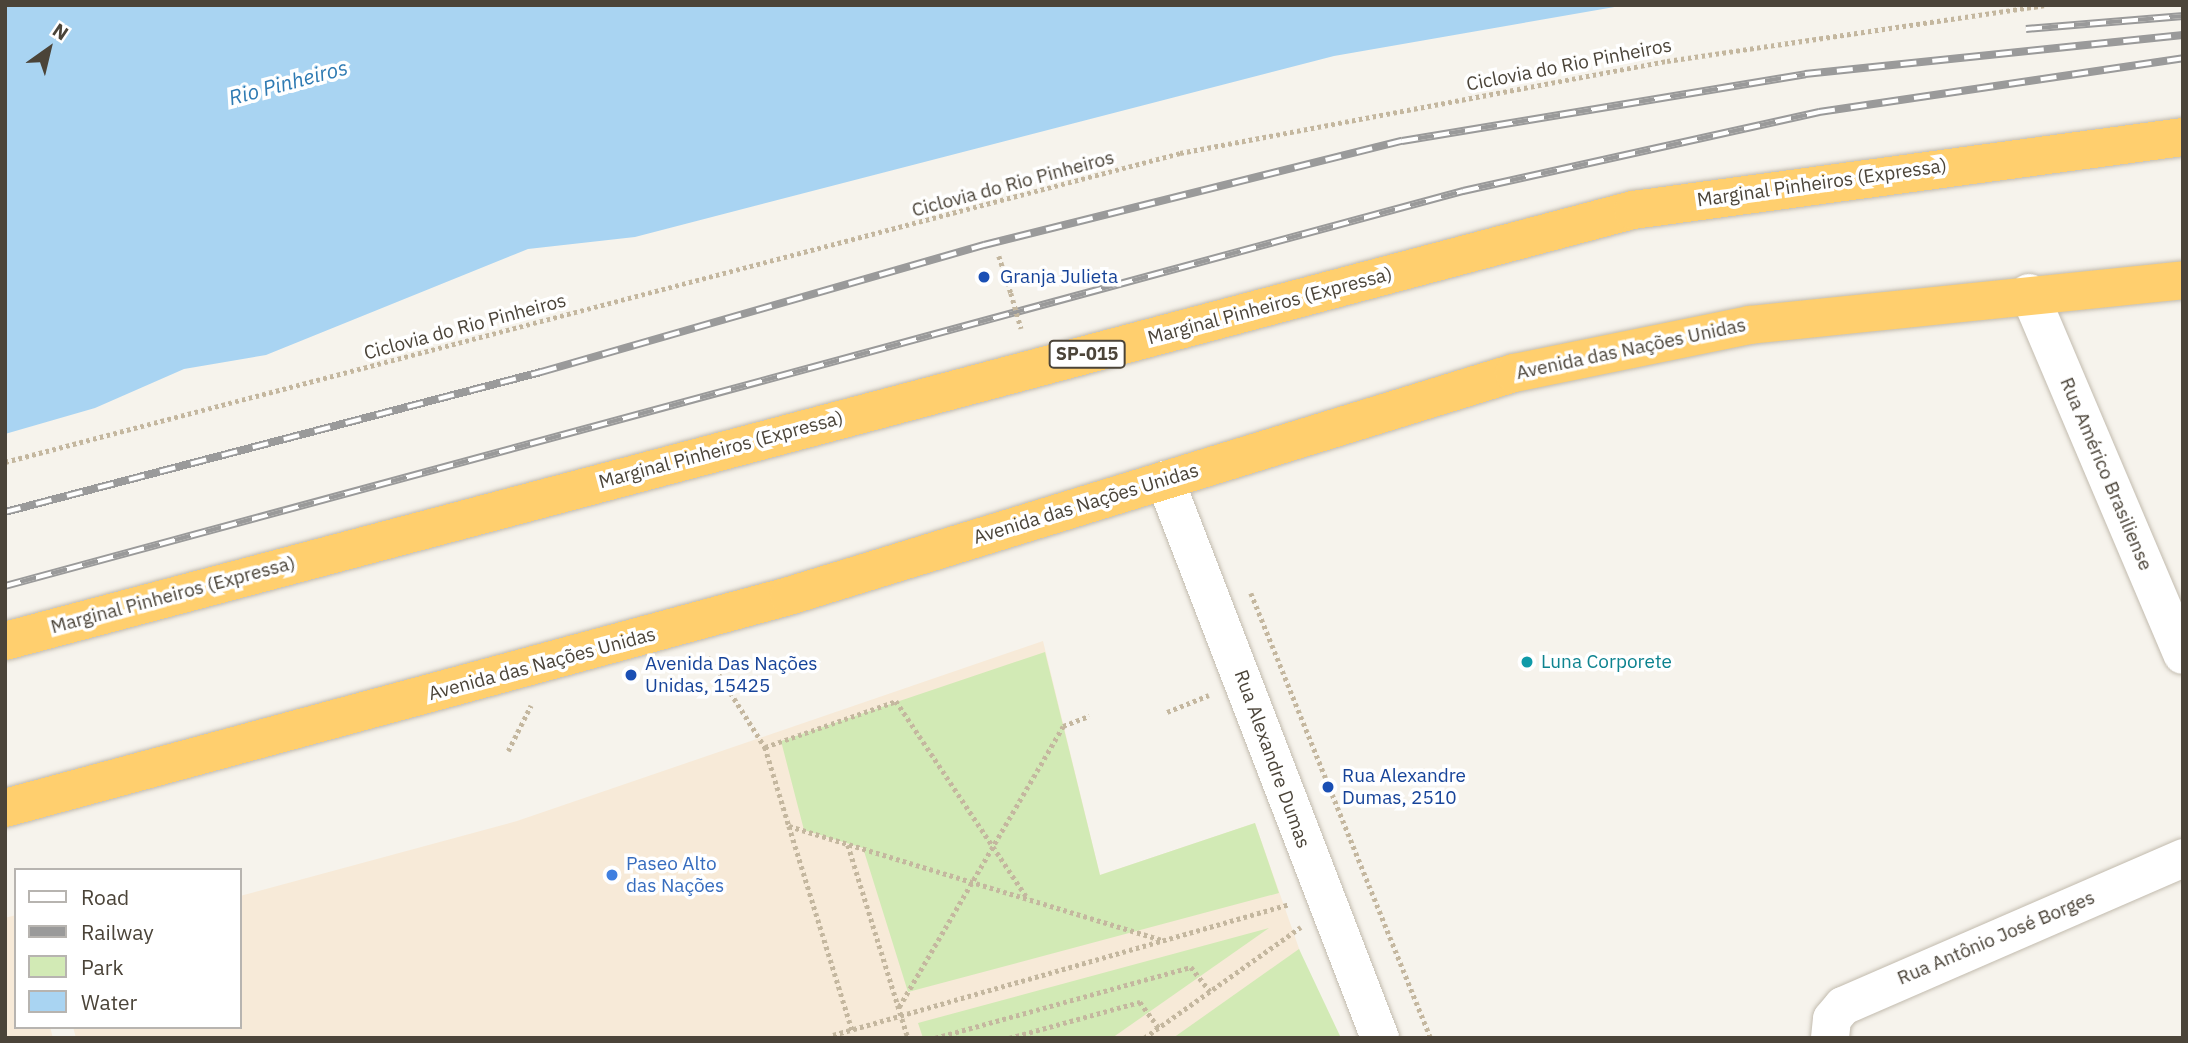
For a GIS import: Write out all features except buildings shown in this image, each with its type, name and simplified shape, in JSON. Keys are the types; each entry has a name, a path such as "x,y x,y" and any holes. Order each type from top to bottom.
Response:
{"highway":[{"name":"Marginal Pinheiros (Expressa)","path":"5,640 1633,210 2183,137"},
{"name":"Avenida das Nações Unidas","path":"5,808 789,596 1514,373 1750,324 2029,293 2183,280"}],"street":[{"name":"Rua Américo Brasiliense","path":"2029,293 2169,585 2183,655"},
{"name":"Rua Alexandre Dumas","path":"1165,480 1322,896 1380,1038"},
{"name":"Rua Antônio José Borges","path":"1830,1038 1832,1019 1843,1006 2183,858"}],"path":[{"name":"Ciclovia do Rio Pinheiros","path":"5,462 1180,153 1667,61 2044,5"},
{"path":"999,256 1021,329"},
{"path":"695,658 706,654 719,667 765,747 852,1030"},
{"path":"1167,712 1243,681"},
{"path":"765,747 896,701 1028,899"},
{"path":"508,751 530,706 542,702"},
{"path":"900,1010 1063,726 1089,716"},
{"path":"789,826 1163,940"},
{"path":"848,844 908,1038"},
{"path":"833,1035 900,1010 1322,896"},
{"path":"1144,1038 1293,932"},
{"path":"935,1038 1191,967 1210,991"},
{"path":"1009,1038 1140,1002 1159,1028"}],"shaded area":[{"path":"1043,641 1100,875 1255,823 1302,957 1340,1038 76,1038 74,1029 242,1029 242,895 517,821"},
{"path":"14,916 14,1029 51,1029 53,1038 5,1038 5,918"}],"green space":[{"path":"1045,652 1100,875 1255,823 1279,893 908,992 863,848 804,830 781,741"},
{"path":"1269,928 1112,1038 923,1038 918,1023"},
{"path":"1299,949 1341,1038 1173,1038"}],"water":[{"name":"Rio Pinheiros","path":"5,5 1626,5 1334,56 635,237 528,249 266,355 184,369 95,408 5,434"}],"railway":[{"path":"2026,29 2183,16"},
{"path":"5,512 541,372 984,245 1402,141 1805,74 2183,35"},
{"path":"5,586 1463,191 1819,112 2183,58"}],"place":[{"name":"Granja Julieta","path":"984,277"},
{"name":"Luna Corporete","path":"1527,662"},
{"name":"Avenida Das Nações Unidas, 15425","path":"631,675"},
{"name":"Rua Alexandre Dumas, 2510","path":"1328,787"},
{"name":"Paseo Alto das Nações","path":"612,875"}]}
